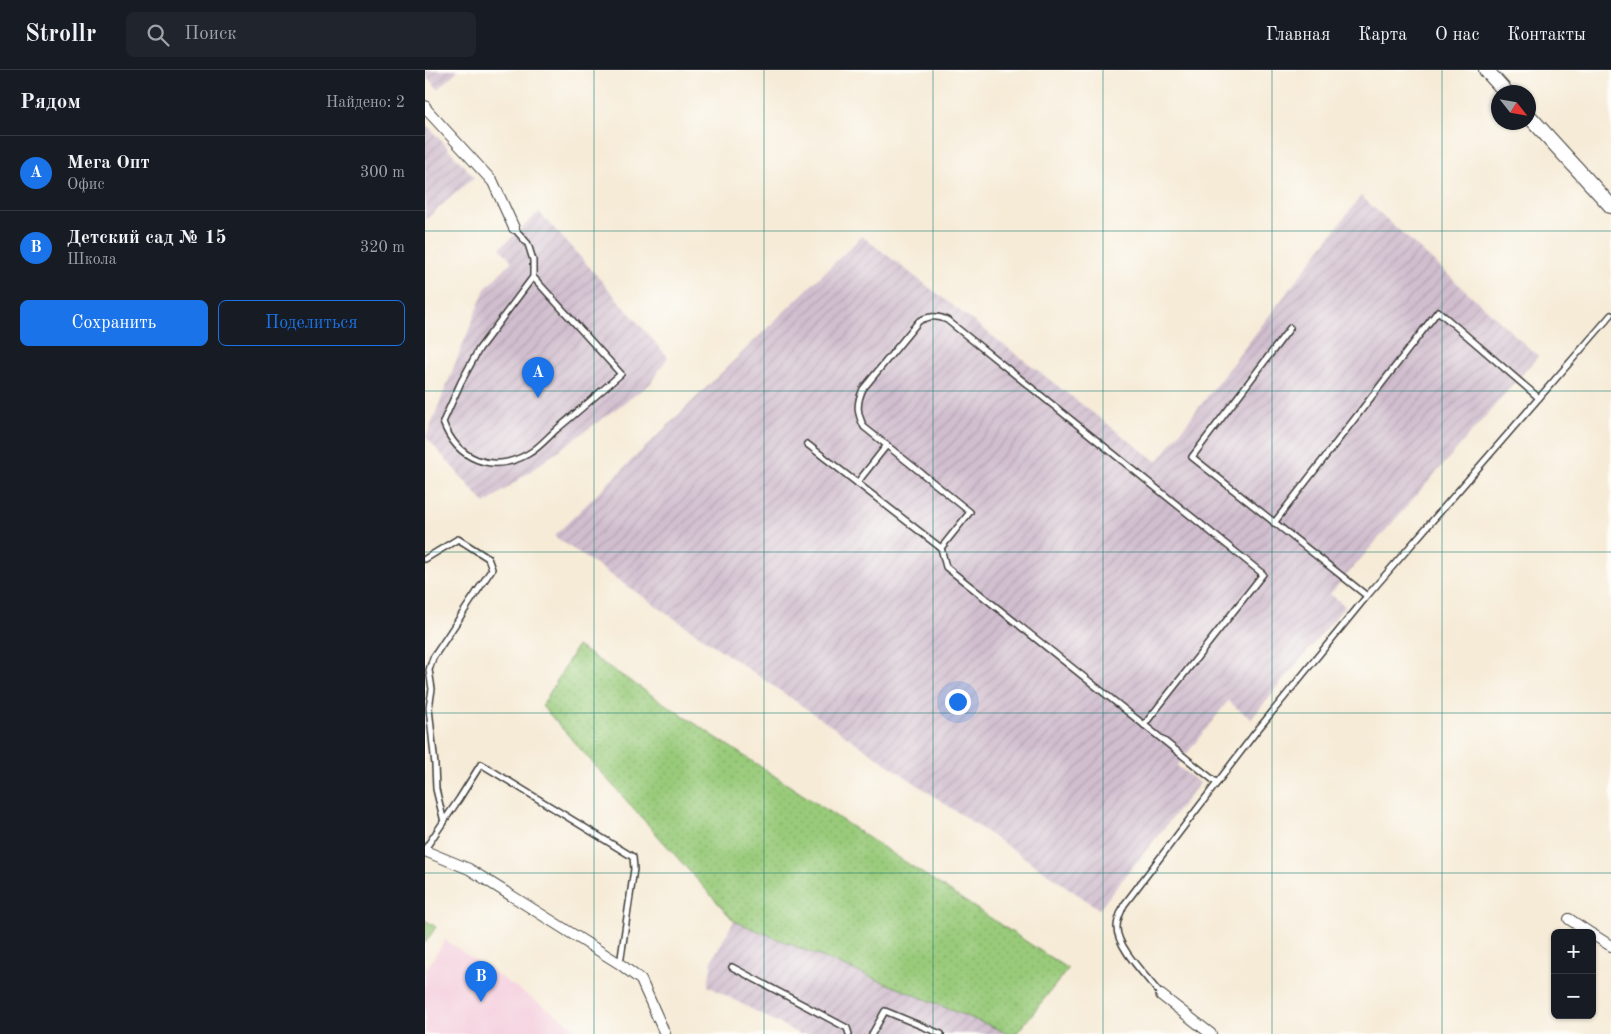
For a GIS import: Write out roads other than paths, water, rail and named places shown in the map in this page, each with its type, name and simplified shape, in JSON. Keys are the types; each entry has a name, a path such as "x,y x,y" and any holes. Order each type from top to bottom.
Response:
{"main road":[{"path":"1486,70 1500,85"},
{"path":"1536,124 1611,206"}],"street":[{"path":"425,106 493,182 514,228"},
{"path":"425,850 483,877 620,964 641,980 665,1034"},
{"path":"1569,919 1585,929"},
{"path":"1596,936 1611,946"},
{"path":"1161,995 1211,1034"}],"lane":[{"path":"514,228 528,244 533,260 533,277 479,349 461,382 443,422 447,433 456,445 470,457 484,463 494,465 509,462 529,454 621,374 533,277"},
{"path":"1275,523 1438,311 1539,398"},
{"path":"1161,995 1119,939 1117,928 1119,916 1124,905 1255,733 1367,596 1611,315"},
{"path":"941,548 970,512 864,427 857,408 863,389 919,321 926,318 940,317 947,320 1263,574 1144,725"},
{"path":"1290,328 1192,457 1367,596"},
{"path":"807,444 941,548 946,567 1217,783"},
{"path":"857,483 887,446"},
{"path":"425,559 458,538 488,558 492,570 433,658 429,670 432,689 429,708 435,765 435,789 444,822"},
{"path":"425,665 429,670"},
{"path":"425,850 481,764 633,857 634,869 620,964"},
{"path":"731,967 847,1028 849,1034"},
{"path":"872,1034 885,1011 941,1034"}],"place":[{"name":"Мега Опт","path":"538,398"},
{"name":"Детский сад № 15","path":"481,1002"}]}
